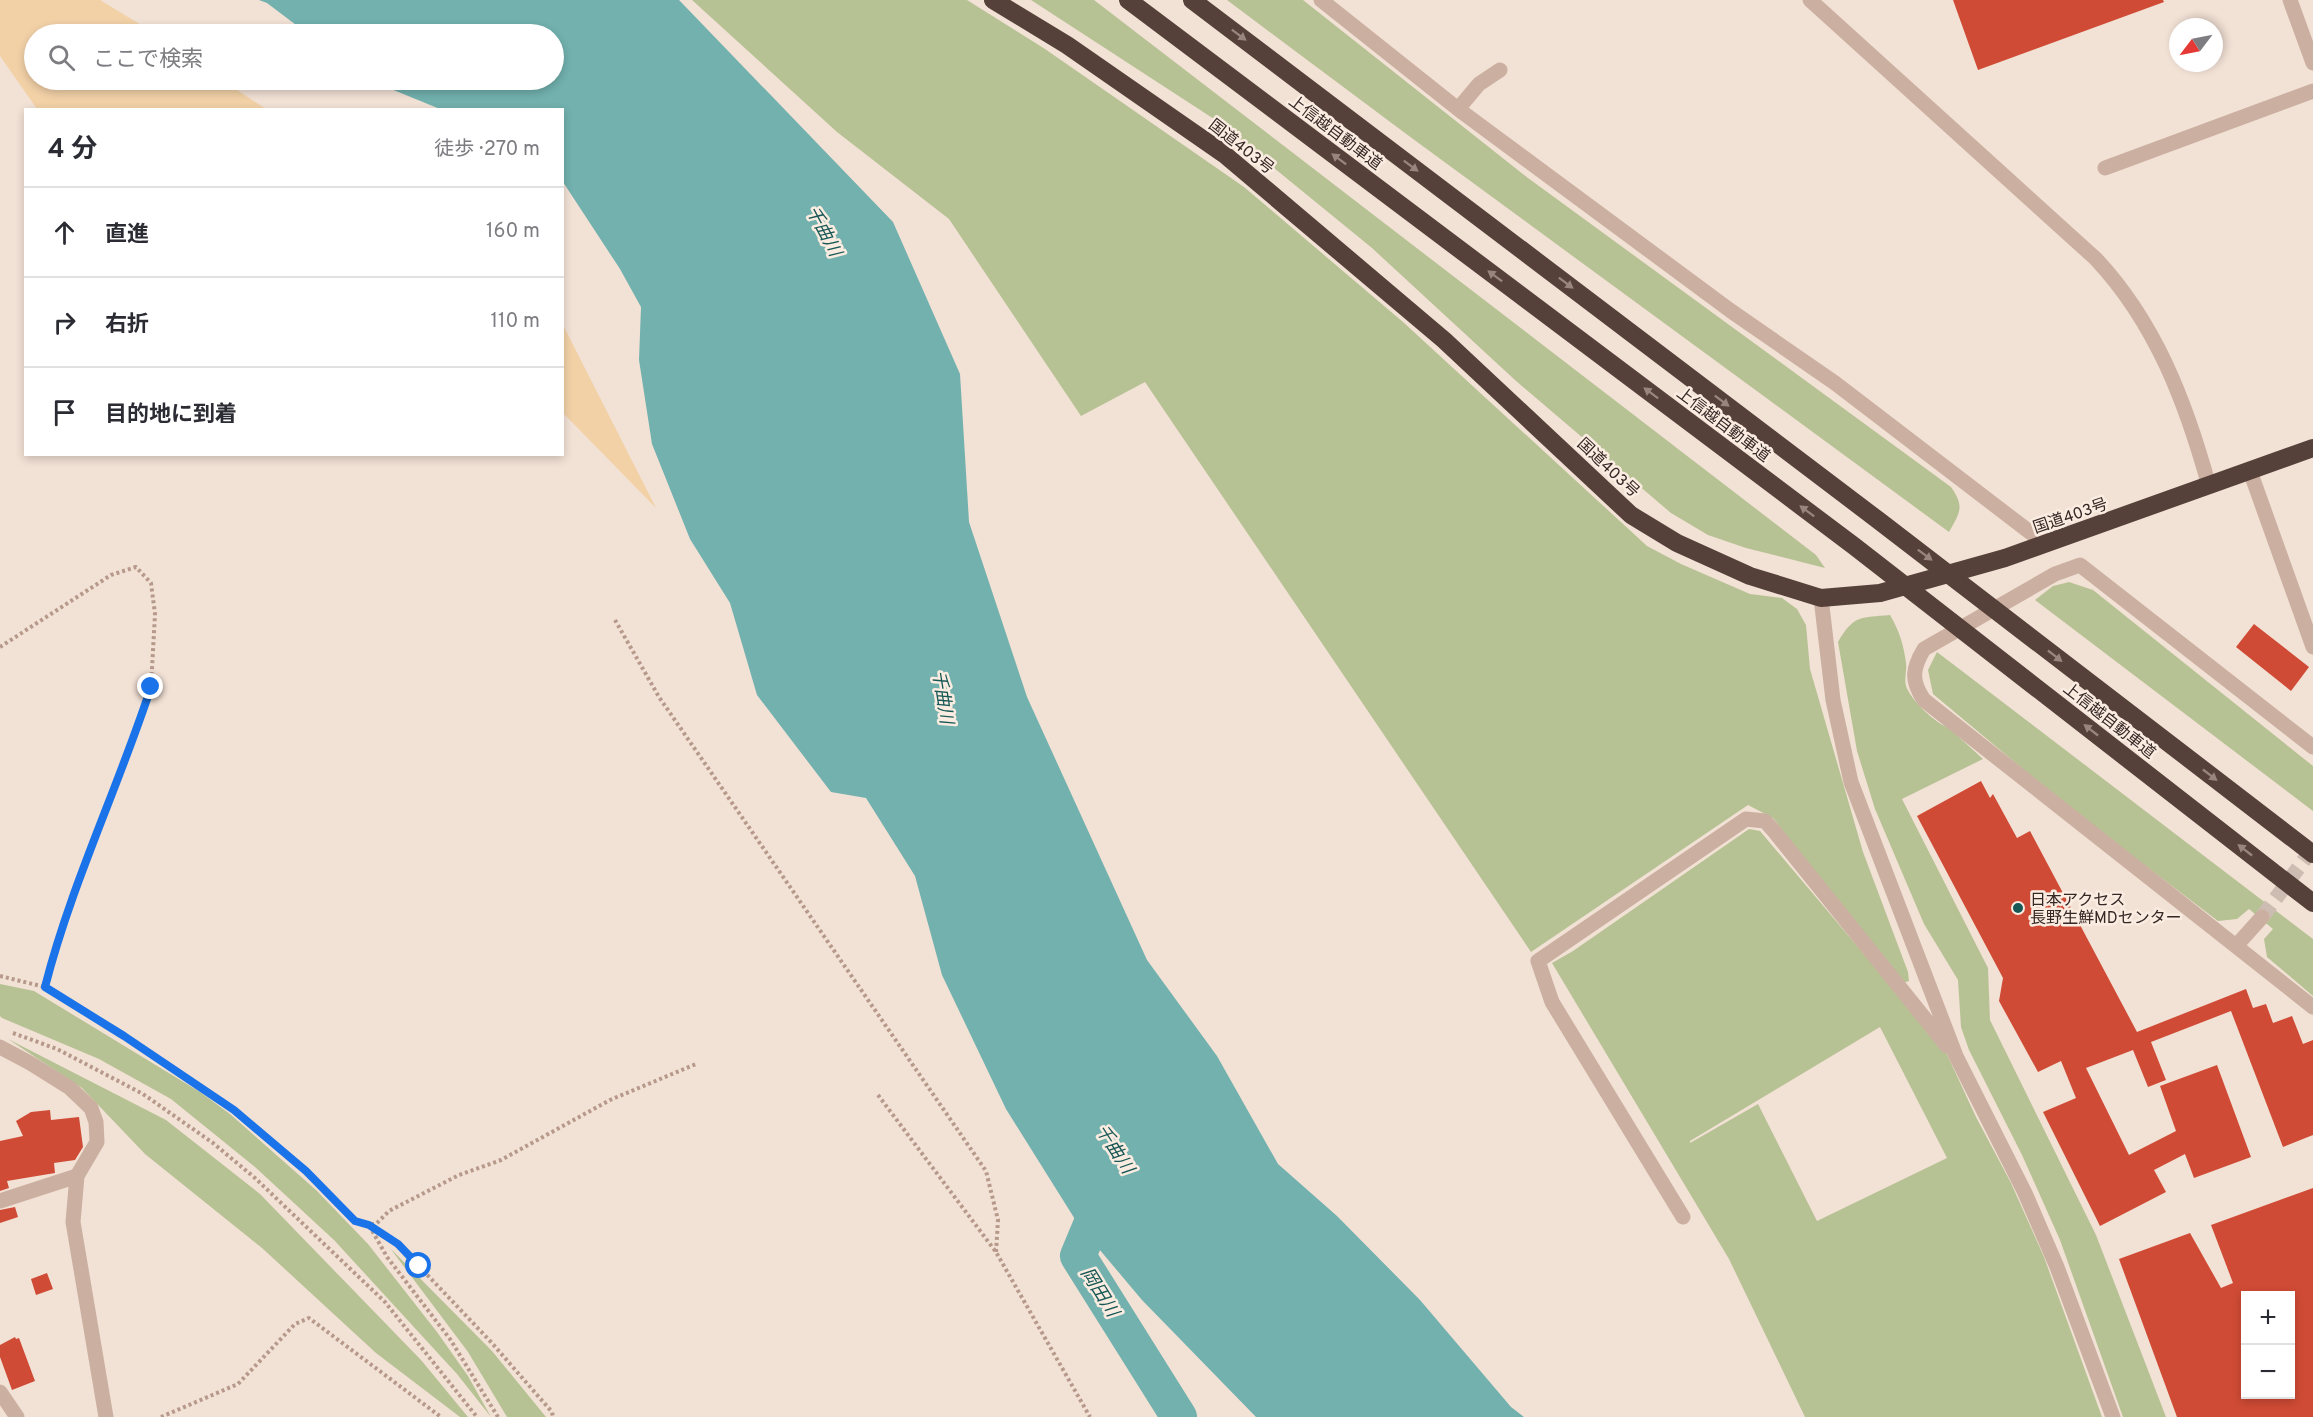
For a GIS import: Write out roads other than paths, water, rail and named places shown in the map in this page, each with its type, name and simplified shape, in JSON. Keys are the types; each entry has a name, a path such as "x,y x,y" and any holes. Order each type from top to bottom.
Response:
{"highway":[{"name":"国道403号","path":"993,0 1067,45 1224,154 1444,340 1631,515 1677,543 1750,576 1821,598 1880,592 2005,558 2313,448"},
{"name":"上信越自動車道","path":"1128,0 1854,546 2313,904"},
{"name":"上信越自動車道","path":"1192,0 1878,520 2313,854"}],"street":[{"path":"1322,0 1458,109 1731,312 1835,383 2031,533"},
{"path":"1810,0 2096,259 2117,282 2151,331 2165,359 2202,460 2209,486"},
{"path":"2290,0 2313,63"},
{"path":"1458,109 1479,84 1500,70"},
{"path":"2105,168 2313,91"},
{"path":"2250,471 2313,647"},
{"path":"2313,747 2080,565 2055,574 1924,649 1917,661 1915,687 1924,700 2313,1007"},
{"path":"1821,598 1833,700 1851,782 1956,1056 2025,1193 2057,1267 2113,1417"},
{"path":"1683,1217 1552,1002 1538,961 1746,819 1765,821 1774,831 1956,1056"},
{"path":"2236,946 2262,917"},
{"path":"0,1047 70,1088 91,1108 96,1122 97,1142 77,1176 73,1222 106,1417"},
{"path":"0,1201 77,1176"},
{"path":"0,1392 17,1417"}],"water":[{"name":"千曲川","path":"259,0 679,0 893,222 960,374 969,522 1027,697 1147,960 1217,1056 1278,1164 1337,1216 1420,1300 1511,1407 1524,1417 1256,1417 1142,1300 1078,1224 1006,1109 942,975 915,876 866,798 831,792 757,695 730,603 690,539 652,444 639,360 641,307 620,269 564,184 564,108 438,108 393,90 564,90 564,24 295,24 267,3"}],"waterway":[{"name":"岡田川","path":"1106,1189 1078,1256 1179,1417"}],"tunnel":[{"path":"2262,917 2313,848"}],"place":[{"name":"日本アクセス 長野生鮮MDセンター","path":"2018,908"}]}
